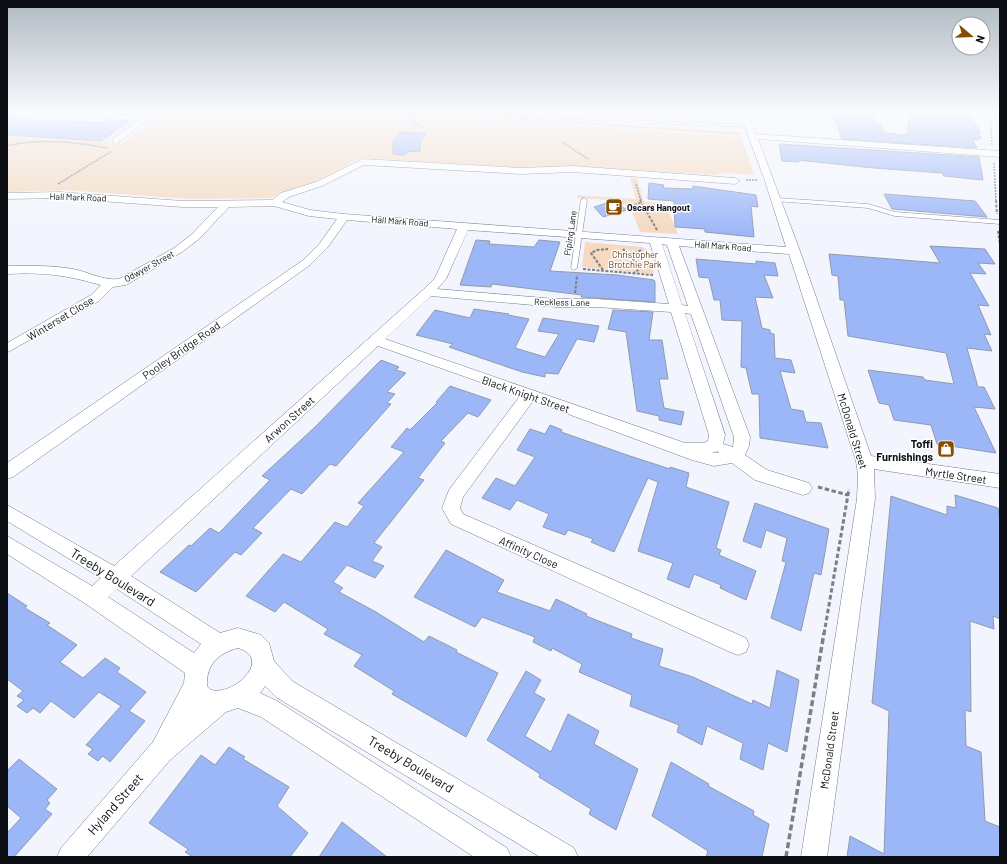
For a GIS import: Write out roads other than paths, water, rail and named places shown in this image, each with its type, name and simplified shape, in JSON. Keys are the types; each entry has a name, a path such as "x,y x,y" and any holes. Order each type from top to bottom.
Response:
{"street":[{"name":"McDonald Street","path":"760,153 864,461 867,475 866,499 814,857"},
{"path":"975,153 996,155"},
{"path":"274,203 290,193 319,184 363,162 521,171 573,169 735,181"},
{"name":"Hall Mark Road","path":"7,196 43,195 101,197 183,204 274,203 309,213 344,217 579,235 660,243 794,251"},
{"name":"Odwyer Street","path":"7,270 39,269 73,273 109,284 122,282 178,250 195,237 226,203"},
{"name":"Pooley Bridge Road","path":"7,472 306,263 324,245 344,217"},
{"name":"Arwon Street","path":"93,598 428,292 440,279 464,226"},
{"path":"660,243 666,276 717,432 716,443 760,475 803,486"},
{"path":"660,243 696,310 742,437 741,447 733,456"},
{"name":"Winterset Close","path":"8,348 95,298 109,284"},
{"name":"Reckless Lane","path":"428,292 573,304 596,303 677,310 696,310"},
{"name":"Black Knight Street","path":"375,340 707,458 722,459 733,456"},
{"name":"Affinity Close","path":"528,395 456,495 451,508 457,520 738,645"},
{"name":"Black Knight Street","path":"676,446 706,449 716,443"},
{"name":"Myrtle Street","path":"864,461 1000,481"},
{"name":"Treeby Boulevard","path":"7,512 116,577 219,644"},
{"path":"7,544 93,598 196,677"},
{"path":"229,700 253,686 262,671 263,655 260,648 254,642 247,639 238,638 219,644 206,654 196,677 198,693 204,698 229,700 264,706 498,857"},
{"name":"Treeby Boulevard","path":"263,664 274,679 284,688 565,857"},
{"name":"Hyland Street","path":"161,751 196,677"},
{"name":"Hyland Street","path":"70,857 161,751 229,700"}],"lane":[{"name":"Piping Lane","path":"574,268 584,200"},
{"path":"777,200 868,206 895,214 999,222"}],"place":[{"name":"Oscars Hangout","path":"614,207"},
{"name":"Toffi Furnishings","path":"946,449"}],"park label":[{"name":"Christopher Brotchie Park","path":"635,260"}]}
